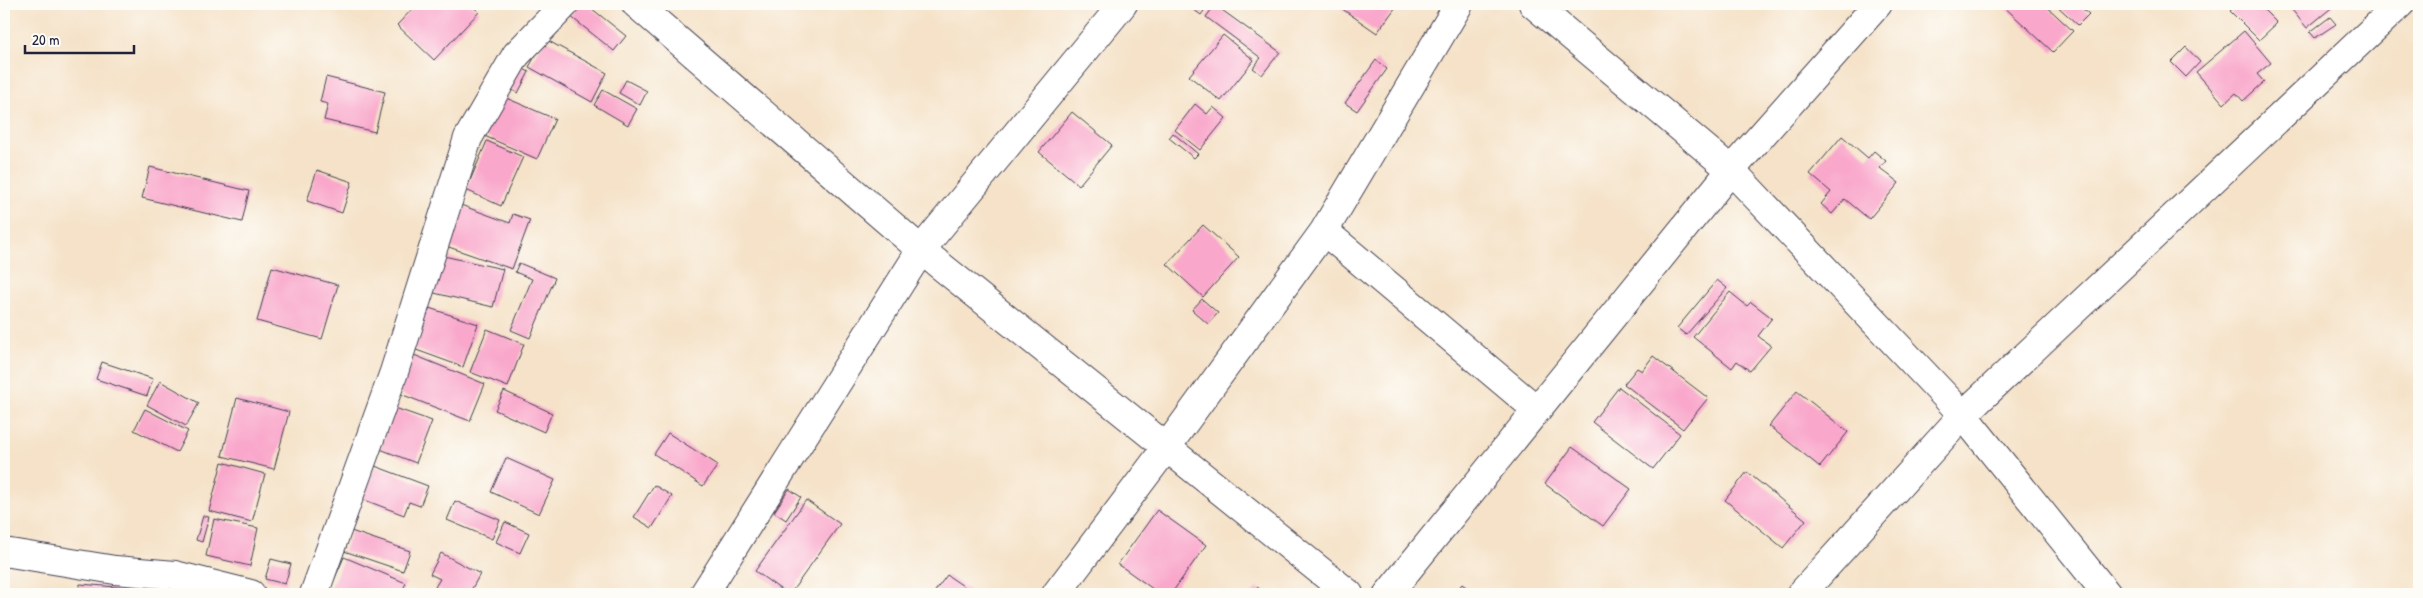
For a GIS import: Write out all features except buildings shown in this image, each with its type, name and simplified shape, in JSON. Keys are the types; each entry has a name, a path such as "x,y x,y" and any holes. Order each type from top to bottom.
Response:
{"street":[{"path":"314,594 394,372 468,138 516,56 565,4"},
{"path":"636,4 921,250 1349,594"},
{"path":"704,594 921,250 1123,4"},
{"path":"1056,594 1166,448 1324,231 1458,4"},
{"path":"1533,4 1731,170 1963,415 2107,594"},
{"path":"1388,594 1731,170 1878,4"},
{"path":"1801,594 1963,415 2400,4"},
{"path":"1324,231 1537,410"},
{"path":"4,552 115,570 175,575 251,594"}]}
